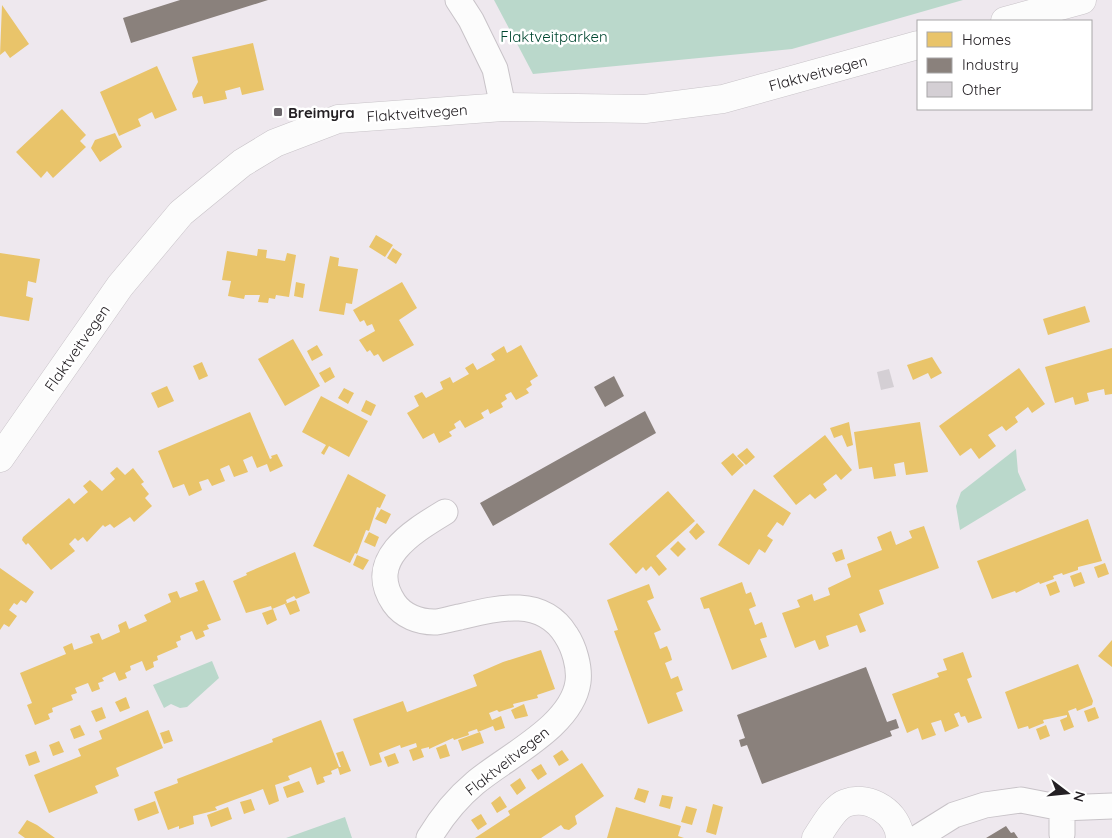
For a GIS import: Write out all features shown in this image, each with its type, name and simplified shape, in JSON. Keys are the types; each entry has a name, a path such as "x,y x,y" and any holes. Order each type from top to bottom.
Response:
{"main road":[{"path":"1009,20 1082,0"},
{"name":"Flaktveitvegen","path":"0,458 120,286 181,214 242,163 275,144 338,119 503,107 645,109 723,99 917,45"},
{"path":"816,838 830,818 845,803 861,801 882,807 894,819 900,838"}],"street":[{"path":"458,0 471,20 495,69 503,107"},
{"name":"Flaktveitvegen","path":"430,838 438,823 474,784 550,728 572,704 578,682 577,665 570,641 558,624 545,613 516,606 435,622 413,618 398,609 388,594 384,581 389,559 407,536 445,512"},
{"path":"917,838 954,815 986,804 1021,800 1062,808 1112,806"},
{"path":"1060,837 1062,808"}],"green space":[{"name":"Flaktveitparken","path":"494,0 963,0 792,49 533,74"},
{"path":"1016,449 1018,472 1026,490 960,530 956,506 961,492"},
{"path":"212,661 219,678 187,707 180,708 171,704 164,708 153,685"},
{"path":"345,817 352,838 286,838"}],"building: Homes":[{"path":"2,5 29,44 10,58 5,51 0,55"},
{"path":"253,43 264,90 242,95 240,87 225,91 227,99 204,104 202,96 193,98 192,93 198,82 192,57"},
{"path":"157,66 177,110 155,119 152,112 138,119 141,126 119,136 100,92"},
{"path":"62,109 86,135 80,141 86,147 53,178 47,171 41,178 16,152"},
{"path":"115,133 122,147 100,162 91,148 95,140"},
{"path":"376,235 393,245 385,257 369,247"},
{"path":"393,248 402,254 396,264 387,258"},
{"path":"258,249 267,250 266,258 285,261 287,253 296,255 289,297 276,295 275,299 269,298 268,303 258,302 260,295 245,295 244,299 228,296 231,281 222,280 227,251 257,256"},
{"path":"0,253 40,259 36,283 28,281 26,296 33,298 29,321 0,316"},
{"path":"330,256 339,258 338,266 358,269 352,304 346,303 344,315 319,311"},
{"path":"296,282 305,284 303,298 294,296"},
{"path":"402,282 417,308 399,320 414,345 383,362 378,354 374,356 370,350 367,352 359,340 375,331 372,324 367,326 364,320 360,322 353,310"},
{"path":"1085,306 1090,322 1048,335 1043,319"},
{"path":"293,339 320,386 285,406 258,359"},
{"path":"317,345 323,355 312,361 307,351"},
{"path":"521,345 538,376 530,381 532,385 526,389 529,393 516,400 511,392 505,395 507,399 501,403 503,407 490,414 488,409 481,413 484,418 465,428 460,420 454,424 456,428 449,432 452,436 439,443 434,433 423,439 407,413 419,406 414,396 422,392 426,398 443,389 440,382 450,377 453,383 469,374 465,368 473,363 477,370 495,360 491,354 504,346 507,353"},
{"path":"1112,348 1112,394 1105,395 1104,389 1087,393 1089,401 1075,405 1073,397 1055,403 1045,367"},
{"path":"932,357 942,373 931,379 928,373 913,380 907,365"},
{"path":"202,362 208,376 199,380 193,366"},
{"path":"330,367 335,377 325,383 319,373"},
{"path":"1019,368 1045,404 1032,413 1028,407 1015,417 1018,422 1006,431 1002,426 988,435 996,446 979,459 971,448 960,456 939,426"},
{"path":"167,386 174,401 158,408 151,393"},
{"path":"344,388 354,393 348,404 338,398"},
{"path":"321,396 368,421 349,457 329,446 324,455 321,453 326,445 302,432"},
{"path":"366,400 376,405 371,416 361,411"},
{"path":"250,412 270,459 272,458 271,456 277,454 283,466 270,472 267,464 257,468 252,456 243,460 248,472 234,477 229,465 220,469 225,481 212,486 208,479 199,482 202,490 189,496 184,484 173,488 158,451"},
{"path":"849,422 853,445 847,447 842,435 834,438 830,428"},
{"path":"920,422 928,472 906,475 904,462 894,464 896,476 874,479 872,467 859,469 854,432"},
{"path":"825,435 852,470 841,480 836,474 823,484 827,490 815,499 810,494 796,505 773,476"},
{"path":"747,448 755,457 746,465 737,456"},
{"path":"733,453 744,465 732,476 721,463"},
{"path":"117,467 125,475 133,468 144,482 141,484 149,494 145,498 152,506 134,522 130,517 114,528 110,524 105,527 103,525 87,542 83,537 78,541 75,538 69,544 75,551 51,570 28,543 26,545 22,540 23,537 69,498 74,504 88,492 83,486 90,480 102,491 115,479 110,473"},
{"path":"348,474 386,495 380,508 377,507 369,531 366,530 357,554 355,553 350,563 313,546"},
{"path":"754,489 791,513 783,526 777,522 767,536 773,540 765,553 759,549 749,565 718,545"},
{"path":"668,491 695,521 656,556 667,569 659,576 651,566 646,571 643,567 636,574 609,544"},
{"path":"381,509 391,514 386,524 375,519"},
{"path":"1088,519 1102,561 1078,567 1078,570 1063,575 1062,573 1053,576 1054,579 1040,584 1039,582 1016,593 1015,591 992,599 977,561"},
{"path":"697,523 705,532 696,540 689,532"},
{"path":"924,526 939,568 879,590 884,604 859,614 866,631 860,633 857,625 826,636 829,646 819,650 815,640 795,648 782,613 800,607 797,600 812,594 814,601 830,595 828,588 851,577 847,564 882,550 877,537 891,531 896,545 912,538 909,531"},
{"path":"369,532 379,537 375,547 364,542"},
{"path":"678,541 686,549 678,557 670,549"},
{"path":"842,549 845,559 836,562 832,553"},
{"path":"295,552 310,593 296,599 294,596 286,600 287,603 272,609 271,606 246,613 233,581 247,575 246,573"},
{"path":"357,555 369,560 363,570 353,565"},
{"path":"1105,563 1109,574 1098,578 1094,567"},
{"path":"0,568 34,592 26,603 21,600 17,605 14,603 9,610 17,616 9,627 4,624 0,630"},
{"path":"1081,572 1085,583 1074,587 1070,576"},
{"path":"204,580 221,620 207,625 209,629 203,631 205,636 196,640 192,631 180,636 181,640 176,642 178,647 157,656 158,660 153,662 154,667 146,671 142,661 130,666 131,670 125,673 127,678 119,681 115,672 102,678 104,681 98,683 100,689 92,692 88,683 75,688 77,693 71,695 73,700 52,708 53,712 48,714 50,719 35,725 27,705 32,703 20,673 66,654 63,647 72,643 74,650 93,643 90,636 99,633 102,640 120,632 118,625 126,621 129,629 147,621 144,615 171,602 168,594 177,591 180,598 198,591 195,583"},
{"path":"1056,581 1060,592 1050,596 1046,585"},
{"path":"742,582 746,594 751,592 756,606 749,609 755,625 762,622 767,637 760,639 767,657 732,670 709,608 704,609 700,598"},
{"path":"649,584 654,598 647,601 661,630 654,633 660,649 667,646 670,653 672,660 665,663 671,679 678,676 683,690 676,693 683,711 648,724 614,631 618,630 607,600"},
{"path":"296,600 300,611 290,615 285,604"},
{"path":"273,609 277,620 267,625 262,613"},
{"path":"1112,640 1112,667 1098,656"},
{"path":"541,650 555,689 537,695 538,698 513,704 514,707 489,713 492,720 501,716 505,728 495,731 493,726 478,732 477,729 468,732 469,735 454,740 453,738 429,749 429,747 421,749 424,757 413,761 409,750 417,747 416,743 401,748 400,745 379,753 382,762 370,766 353,719 403,701 407,712 477,686 473,675 503,662"},
{"path":"963,652 972,677 967,679 982,718 968,723 965,716 961,717 959,712 954,714 959,726 945,732 941,720 931,723 936,735 922,740 918,728 907,733 892,694 939,677 937,673 947,670 943,659"},
{"path":"1078,664 1093,701 1092,705 1077,711 1076,708 1068,711 1074,727 1064,731 1060,720 1067,717 1067,715 1043,720 1044,723 1029,729 1028,726 1018,729 1005,692"},
{"path":"126,697 130,708 120,712 115,702"},
{"path":"524,704 528,716 515,719 511,710"},
{"path":"102,707 106,718 96,722 91,711"},
{"path":"1095,707 1099,718 1088,722 1084,711"},
{"path":"148,710 163,748 116,768 119,776 95,786 98,793 49,813 34,775 81,756 78,749 102,739 99,731"},
{"path":"321,720 339,767 341,767 336,753 343,751 351,771 340,775 338,768 331,771 332,774 323,777 325,782 317,785 311,767 288,776 290,780 275,785 279,801 269,805 263,789 215,807 217,810 193,816 194,824 168,830 154,792 178,783 177,779 273,742 272,739"},
{"path":"80,725 85,735 74,739 70,729"},
{"path":"1046,725 1050,736 1040,740 1036,729"},
{"path":"169,730 173,741 164,744 160,733"},
{"path":"480,732 484,743 462,751 458,740"},
{"path":"59,741 64,752 53,756 49,745"},
{"path":"446,744 450,756 440,759 436,748"},
{"path":"562,750 569,760 559,766 553,756"},
{"path":"36,751 40,762 29,766 25,755"},
{"path":"395,753 399,763 388,767 384,757"},
{"path":"582,763 604,796 575,816 577,824 569,830 564,829 561,825 541,838 475,838 510,815 508,811"},
{"path":"541,764 547,774 538,780 531,770"},
{"path":"520,778 526,788 517,795 510,785"},
{"path":"299,781 304,792 287,798 283,787"},
{"path":"638,788 649,791 645,803 634,799"},
{"path":"662,795 673,797 670,809 659,806"},
{"path":"500,796 507,807 497,813 491,803"},
{"path":"251,799 255,810 244,814 240,802"},
{"path":"155,801 159,813 138,821 134,809"},
{"path":"713,804 723,807 716,835 706,832"},
{"path":"686,806 697,809 692,825 681,822"},
{"path":"228,807 232,819 211,827 207,815"},
{"path":"616,807 681,826 678,836 684,838 607,838"},
{"path":"481,814 487,824 478,830 471,820"},
{"path":"27,820 55,838 25,838 18,833"}],"building: Industry":[{"path":"180,0 268,0 131,43 123,18"},
{"path":"614,376 624,396 605,407 594,387"},
{"path":"645,411 656,433 493,526 480,503"},
{"path":"866,667 887,722 896,719 899,728 890,731 892,736 762,784 747,745 741,747 739,740 745,738 737,715"},
{"path":"1006,826 1018,838 986,838"}],"building: Other":[{"path":"889,369 894,387 881,390 877,372"}],"place":[{"name":"Breimyra","path":"278,112"}]}
